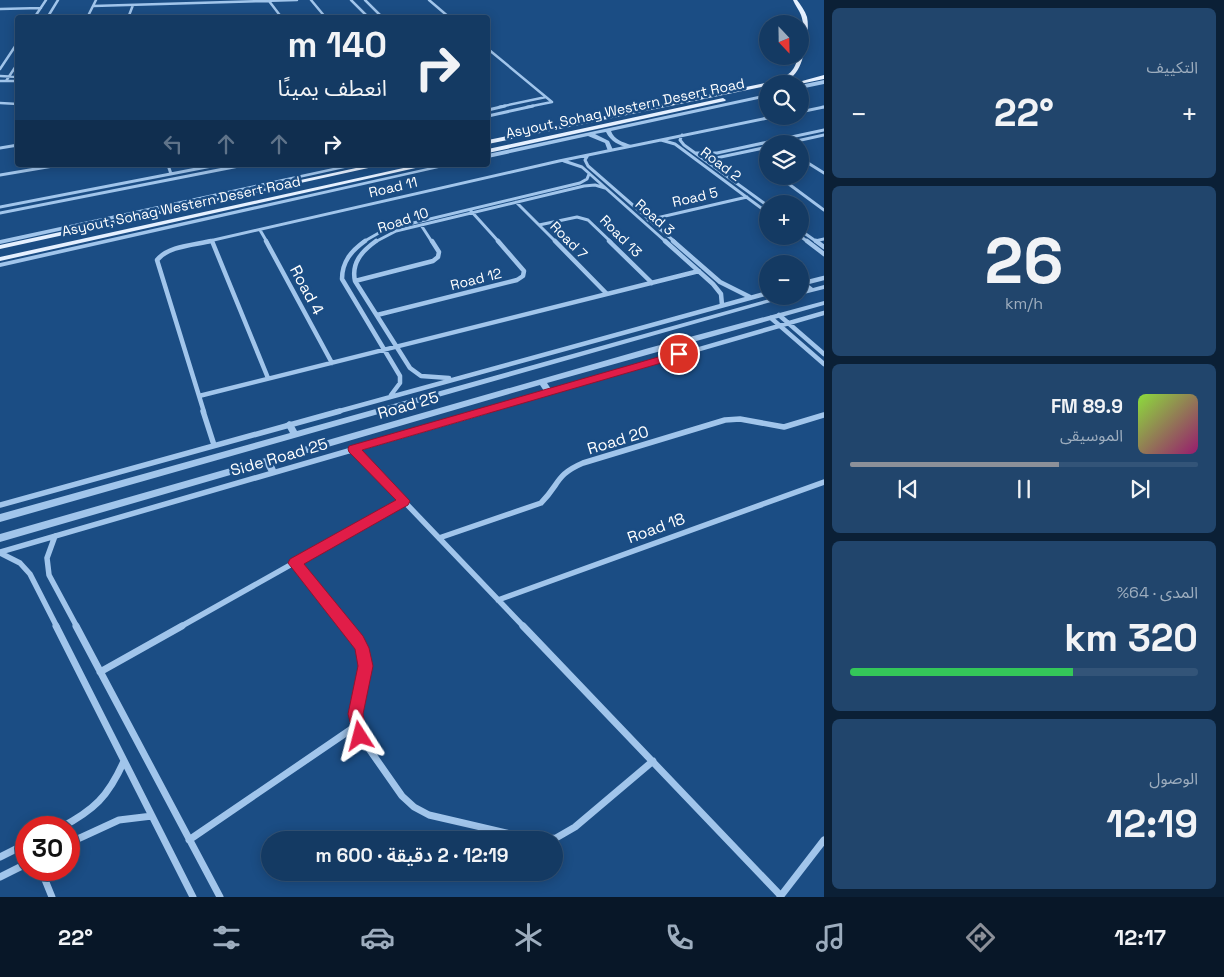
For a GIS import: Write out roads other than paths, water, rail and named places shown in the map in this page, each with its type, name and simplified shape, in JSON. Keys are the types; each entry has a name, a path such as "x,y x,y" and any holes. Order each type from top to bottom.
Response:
{"main road":[{"name":"Asyout, Sohag Western Desert Road","path":"490,142 766,84 786,78 797,69 806,37 805,20 795,0"},
{"path":"809,80 824,77"},
{"name":"Asyout, Sohag Western Desert Road","path":"490,151 759,92"},
{"name":"Asyout, Sohag Western Desert Road","path":"0,259 417,167"},
{"name":"Asyout, Sohag Western Desert Road","path":"0,246 353,168"}],"street":[{"path":"36,15 46,0"},
{"path":"49,15 58,0"},
{"path":"88,15 96,0"},
{"path":"93,6 210,1 297,0"},
{"path":"311,0 324,15"},
{"path":"352,0 366,15"},
{"path":"366,0 380,15"},
{"path":"429,0 446,15"},
{"path":"269,1 280,15"},
{"path":"129,15 133,5"},
{"path":"0,14 2,9 41,8"},
{"path":"0,69 15,46"},
{"path":"490,51 552,102 490,116"},
{"path":"6,81 15,67"},
{"path":"0,76 15,76"},
{"path":"0,81 15,81"},
{"path":"809,85 824,82"},
{"path":"490,110 546,97"},
{"path":"490,156 759,97"},
{"path":"0,103 15,104"},
{"path":"809,110 824,107"},
{"name":"Road 11","path":"214,445 157,260 168,251 558,161 759,120"},
{"path":"608,130 611,137 616,141 630,146"},
{"path":"696,154 717,153 824,130"},
{"path":"813,133 824,140"},
{"path":"589,134 603,139 610,146 610,150"},
{"name":"Road 2","path":"682,135 682,142 696,154 759,200"},
{"path":"809,138 824,135"},
{"name":"Road 2","path":"658,140 675,144 759,206"},
{"path":"0,148 15,146"},
{"path":"709,163 722,156 759,149"},
{"name":"Road 3","path":"588,155 585,160 588,166 720,282 751,297"},
{"name":"Road 3","path":"558,161 578,165 643,221 718,289 722,305"},
{"path":"809,164 824,173"},
{"path":"0,175 47,167"},
{"path":"169,167 172,174"},
{"path":"0,207 206,167"},
{"path":"0,213 234,167"},
{"path":"0,265 440,167"},
{"path":"0,242 353,168"},
{"name":"Road 10","path":"354,279 354,266 357,261 374,242 388,234 580,183 587,179 589,174"},
{"path":"790,185 824,210"},
{"name":"Road 10","path":"342,279 343,264 348,257 368,238 384,230 584,186 605,188"},
{"name":"Road 5","path":"643,221 752,195"},
{"name":"Road 7","path":"516,202 607,294"},
{"name":"Road 12","path":"377,315 517,280 523,276 524,271 521,266 471,211"},
{"name":"Road 13","path":"539,225 577,217 588,220 652,283"},
{"path":"342,279 354,279 433,261 439,252 421,225"},
{"name":"Road 4","path":"260,230 332,362"},
{"path":"384,230 388,234"},
{"path":"809,237 824,247"},
{"path":"815,241 824,239"},
{"path":"212,241 268,378"},
{"path":"809,243 824,254"},
{"path":"199,396 698,271"},
{"path":"809,282 824,278"},
{"path":"342,279 400,376 400,383 390,396"},
{"path":"354,279 410,368 421,376 429,378 457,378"},
{"path":"809,291 824,287"},
{"path":"0,505 759,295"},
{"name":"Road 25","path":"0,538 652,350 824,303"},
{"name":"Road 25","path":"0,518 759,304"},
{"name":"Side Road 25","path":"0,552 824,313"},
{"path":"775,317 788,323 824,354"},
{"path":"775,317 779,325 824,364"},
{"path":"640,337 652,350"},
{"path":"542,382 549,392"},
{"name":"Road 20","path":"439,538 541,504 547,498 560,474 583,463 725,420 740,419 784,427 824,415"},
{"path":"289,424 294,435"},
{"path":"354,449 781,896 824,840"},
{"path":"268,461 273,472"},
{"name":"Road 18","path":"498,600 824,482"},
{"path":"100,672 404,501"},
{"path":"55,536 47,558 49,575 220,897"},
{"path":"0,552 20,563 30,574 193,897"},
{"path":"295,563 362,648 365,666 356,714 356,726 360,736 376,760 402,796 414,807 429,815 445,820 537,840 556,838 566,833 652,761"},
{"path":"189,840 356,726"},
{"path":"80,817 94,809 106,797 124,761"},
{"path":"80,838 115,820 128,816 152,816"},
{"path":"0,857 15,850"},
{"path":"0,877 15,870"},
{"path":"45,881 52,897"}]}
